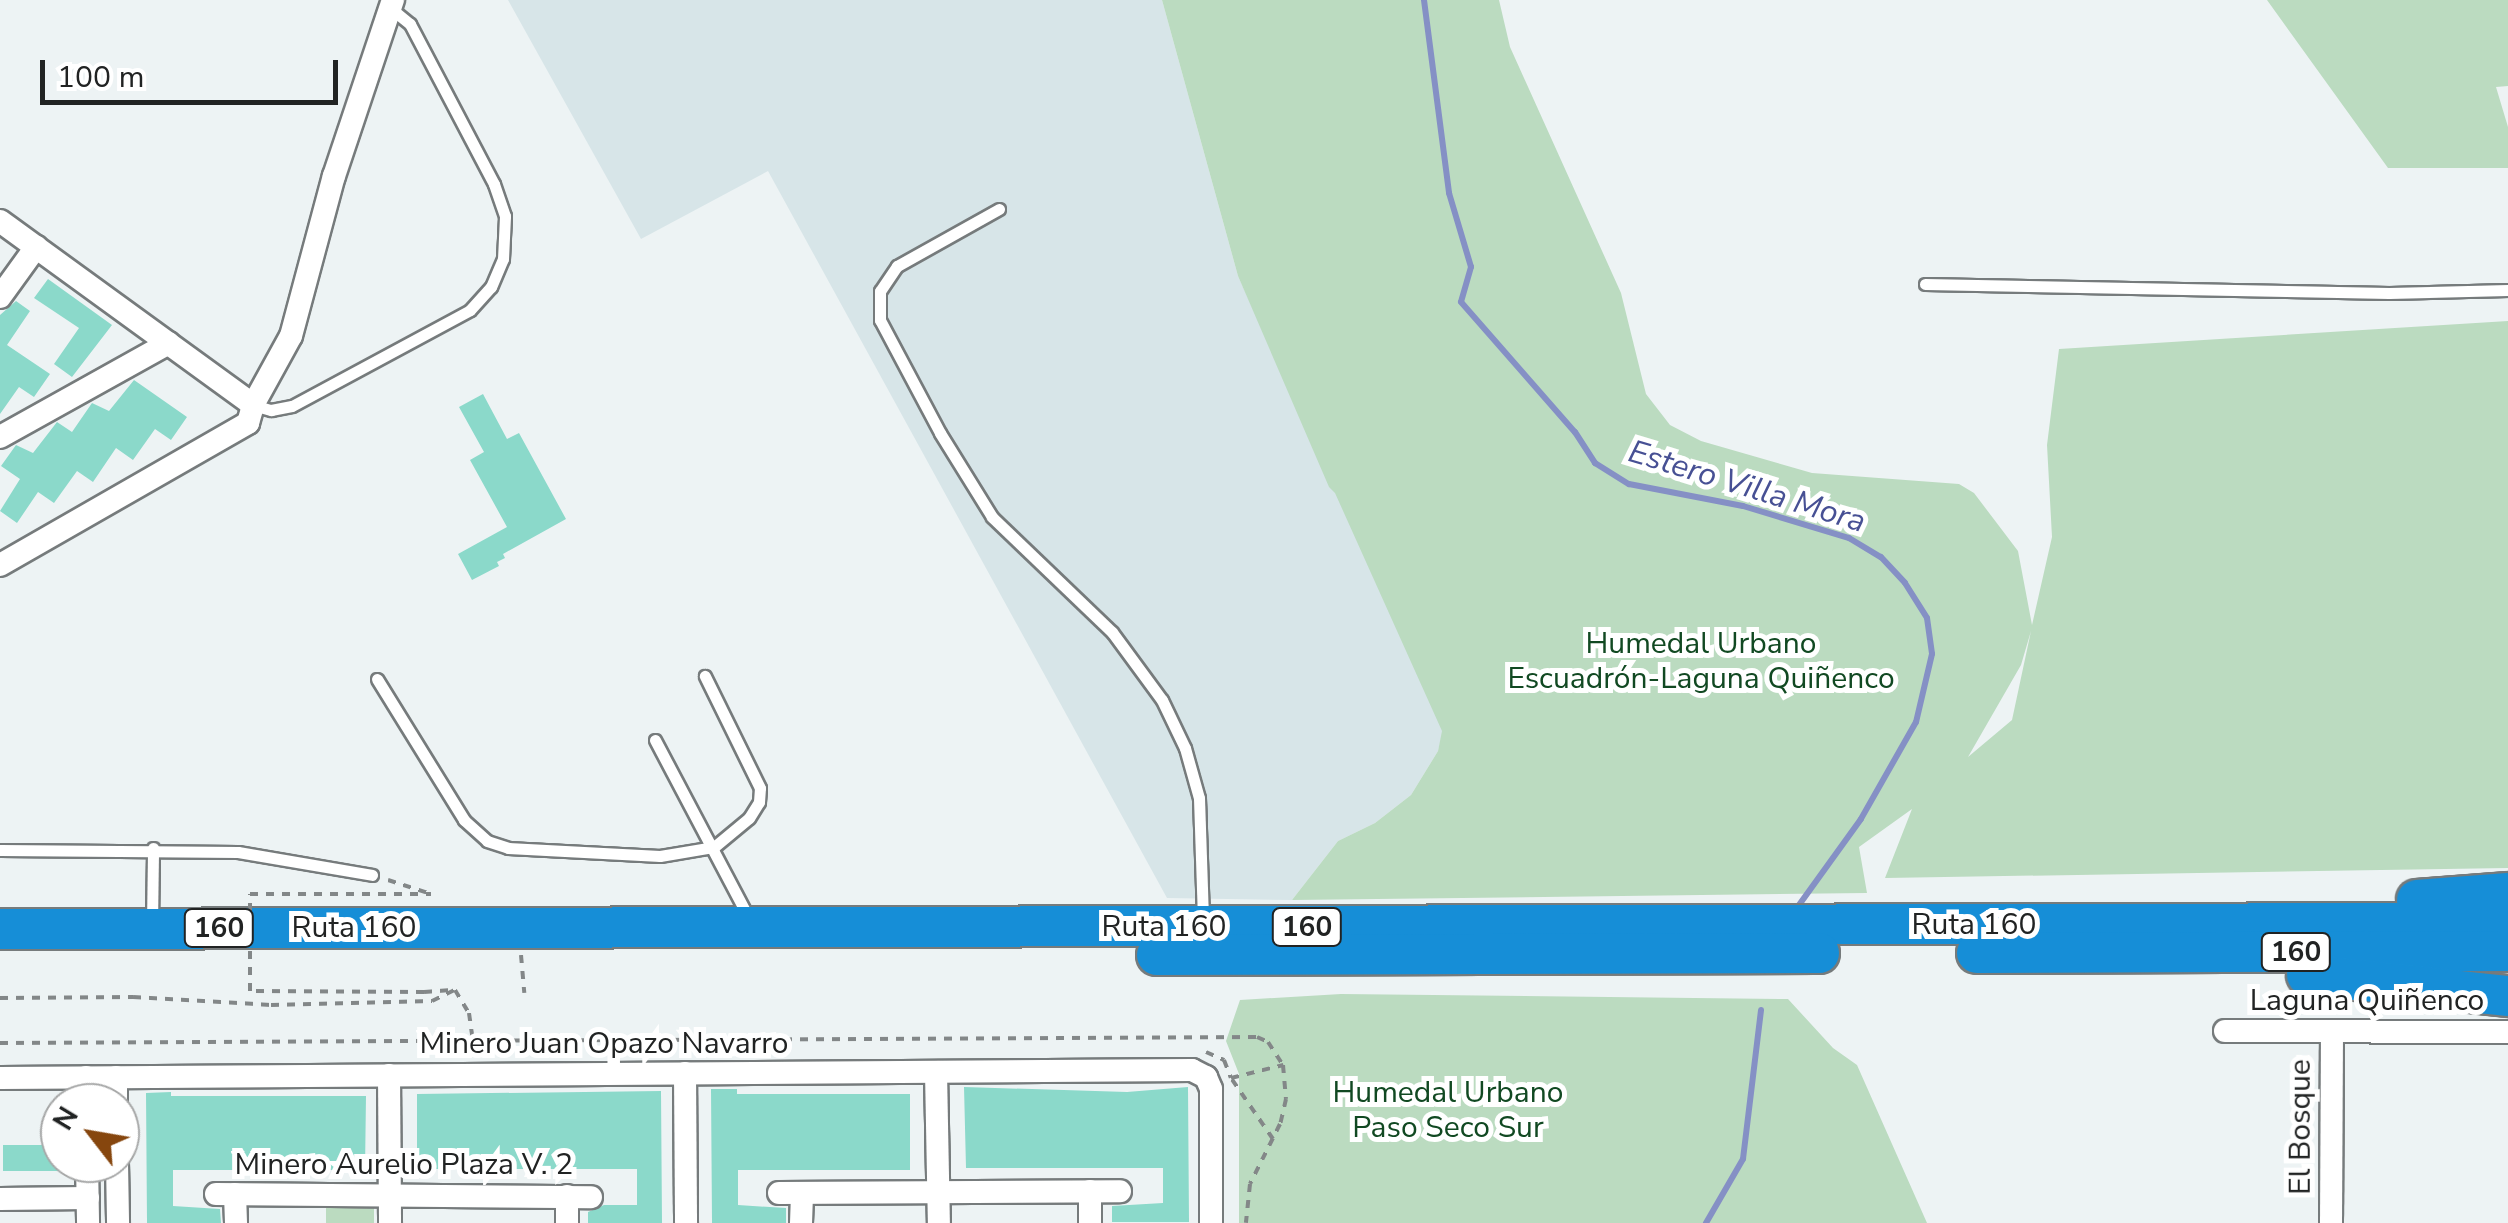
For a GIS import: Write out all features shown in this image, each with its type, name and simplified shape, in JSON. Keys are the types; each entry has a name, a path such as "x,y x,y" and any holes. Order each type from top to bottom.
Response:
{"highway":[{"path":"2171,923 2508,894"},
{"name":"Ruta 160","path":"0,928 2508,923"},
{"name":"Ruta 160","path":"0,956 522,974 2084,952 2508,952"},
{"path":"2084,952 2508,996"}],"street":[{"path":"0,564 239,432 248,423 253,404 291,336 334,176 392,2"},
{"path":"0,222 253,404"},
{"path":"0,297 36,247"},
{"path":"0,438 169,343"},
{"name":"Laguna Quiñenco","path":"2225,1031 2508,1032"},
{"name":"El Bosque","path":"2332,1031 2332,1223"},
{"path":"685,1064 686,1223"},
{"name":"Minero Juan Opazo Navarro","path":"0,1078 86,1077 110,1067 389,1075 685,1064 936,1072 1192,1070 1206,1077 1211,1089 1212,1223"},
{"path":"110,1067 113,1083"},
{"path":"936,1072 939,1223"},
{"path":"389,1075 390,1223"},
{"path":"86,1077 86,1083"},
{"path":"88,1183 88,1223"},
{"path":"117,1183 118,1223"},
{"path":"1090,1191 1090,1223"},
{"path":"801,1223 790,1193 1120,1191"},
{"name":"Minero Aurelio Plaza V. 2","path":"236,1223 226,1194 591,1196"},
{"path":"567,1196 567,1223"},
{"path":"0,1199 88,1198"}],"lane":[{"path":"253,404 281,409 311,396 470,310 498,273 506,230 500,200 410,24 392,2"},
{"path":"999,209 897,266 880,291 880,320 940,434 992,517 1112,632 1147,676 1175,723 1198,798 1203,927"},
{"path":"1925,284 2389,294 2508,290"},
{"path":"377,679 464,820 487,841 508,848 660,856 714,848 756,811 760,788 705,676"},
{"path":"655,740 754,928"},
{"path":"152,928 153,848"},
{"path":"0,850 153,848 278,856 372,875"}],"path":[{"path":"372,875 431,894 250,894 250,991 455,990"},
{"path":"0,998 133,997 271,1005 432,1001 455,990"},
{"path":"455,990 469,1013 473,1040"},
{"path":"1204,1037 1205,1052"},
{"path":"0,1044 684,1041 685,1064"},
{"path":"428,1042 428,1057"},
{"path":"103,1043 110,1067"},
{"path":"1273,1139 1231,1078 1283,1065"}],"shaded area":[{"path":"508,0 1162,0 1238,276 1443,731 1438,751 1411,795 1375,823 1338,841 1292,900 1167,898 768,171 641,239"}],"green space":[{"name":"Humedal Urbano Escuadrón-Laguna Quiñenco","path":"1162,0 1499,0 1510,47 1621,293 1646,394 1670,425 1701,441 1812,473 1959,484 1974,493 2018,551 2032,625 2052,537 2047,445 2059,349 2508,321 2508,868 1885,878 1912,809 1859,847 1867,893 1292,900 1338,841 1375,823 1411,795 1438,751 1442,731 1329,487 1238,276","holes":["2031,631 2012,720 1968,757 2021,665"]},
{"path":"2267,0 2508,0 2508,86 2496,87 2508,127 2508,168 2388,168"},
{"name":"Humedal Urbano Paso Seco Sur","path":"1341,994 1788,999 1833,1048 1857,1065 1927,1223 1239,1223 1239,1074 1226,1041 1240,1000"},
{"path":"326,1203 374,1203 374,1223 326,1223"}],"building":[{"path":"48,279 112,325 72,377 54,364 79,328 34,298"},
{"path":"16,301 30,311 7,345 50,374 34,397 19,387 0,414 0,315"},
{"path":"134,380 187,417 171,440 155,429 133,460 116,448 93,482 77,471 54,503 38,492 17,523 0,511 20,479 1,466 16,445 33,453 57,422 72,432 92,403 109,411"},
{"path":"483,394 507,439 519,433 566,519 503,554 505,558 497,562 499,566 472,580 458,554 507,527 470,460 484,452 459,407"},
{"path":"964,1087 1127,1092 1188,1087 1189,1222 1112,1222 1112,1206 1163,1203 1163,1168 966,1168"},
{"path":"711,1089 737,1089 737,1094 910,1094 910,1170 738,1170 738,1205 786,1208 786,1223 712,1223"},
{"path":"661,1091 662,1223 588,1223 588,1212 604,1205 637,1205 637,1169 417,1169 417,1094"},
{"path":"171,1092 171,1096 366,1096 365,1170 173,1170 173,1206 220,1209 221,1223 147,1223 146,1093"},
{"path":"3,1145 40,1145 40,1171 3,1171"}],"waterway":[{"name":"Estero Villa Mora","path":"1424,0 1449,193 1471,267 1461,302 1575,432 1595,463 1629,484 1743,506 1849,538 1881,557 1905,583 1927,618 1932,654 1916,722 1861,819 1799,905"},
{"name":"Estero Villa Mora","path":"1706,1223 1743,1159 1761,1010"}]}
